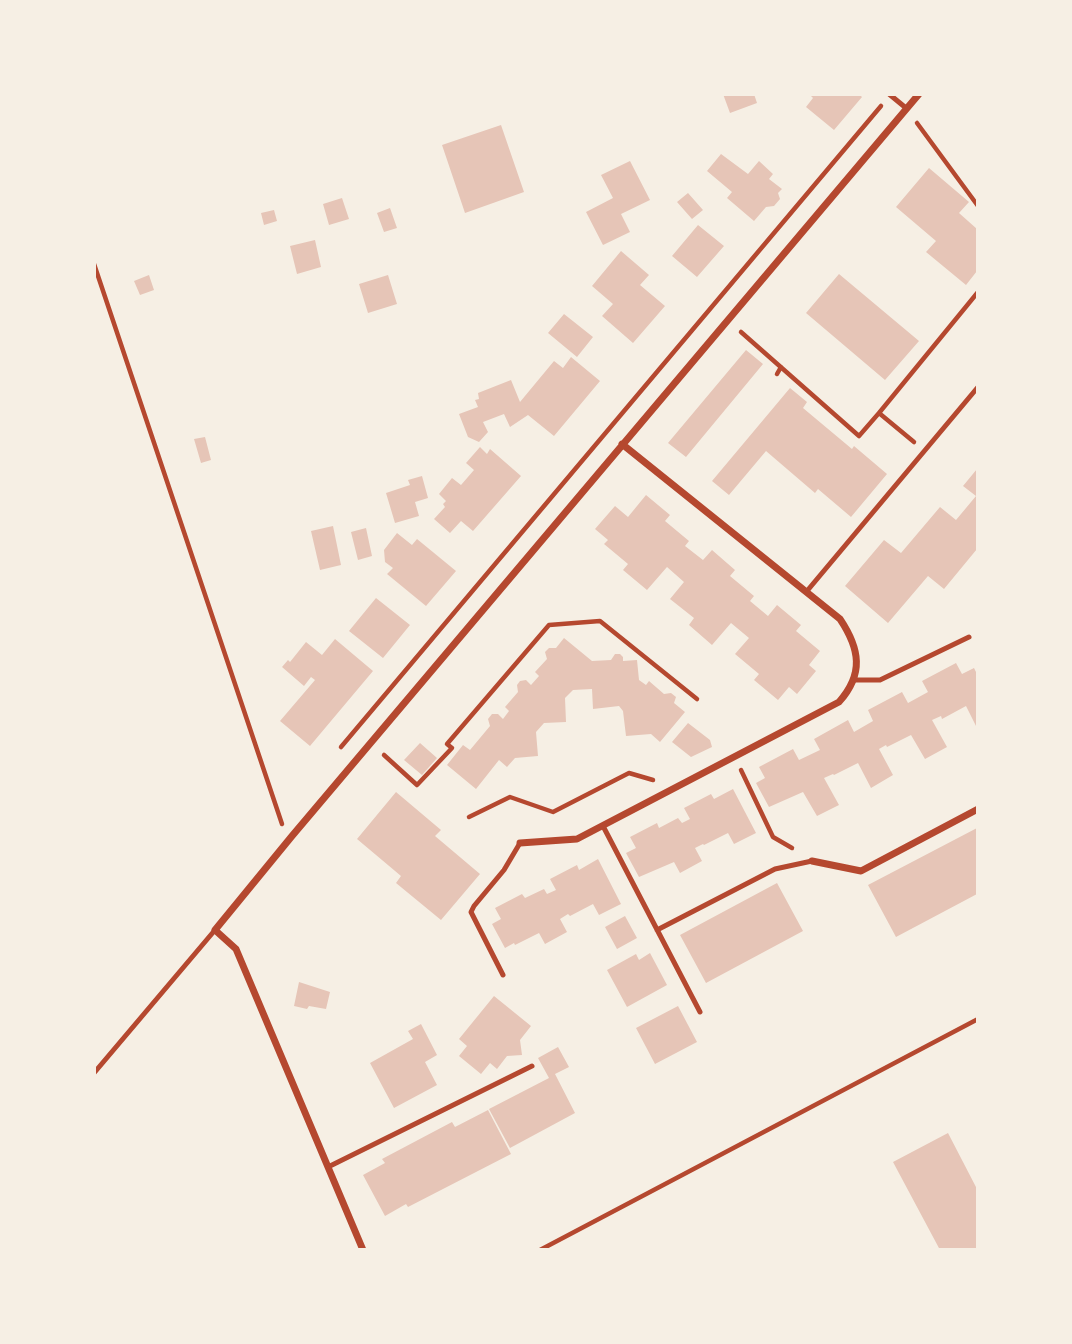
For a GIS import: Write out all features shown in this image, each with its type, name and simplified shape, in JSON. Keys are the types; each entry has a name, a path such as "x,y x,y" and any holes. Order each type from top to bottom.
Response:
{"street":[{"path":"363,1250 236,949 215,930 292,835 919,94"},
{"path":"520,843 577,839 839,702 854,680 857,659 852,637 840,619 622,444"},
{"path":"812,861 861,871 978,809"}],"lane":[{"path":"890,95 906,108"},
{"path":"807,591 978,387"},
{"path":"854,680 880,680 969,637"},
{"path":"603,826 700,1012"},
{"path":"503,975 471,912 504,870 520,843"},
{"path":"657,930 775,869 812,861"},
{"path":"94,1073 215,930"},
{"path":"328,1167 532,1066"}],"path":[{"path":"338,751 890,95"},
{"path":"906,108 978,206"},
{"path":"94,264 280,821 292,835"},
{"path":"710,307 859,436 978,292"},
{"path":"777,374 781,367"},
{"path":"878,413 925,450"},
{"path":"383,754 417,785 452,748 447,744 550,625 600,621 697,699"},
{"path":"734,757 774,837 812,861"},
{"path":"469,817 510,797 553,812 629,773 658,782 666,793"},
{"path":"280,821 288,811"},
{"path":"540,1250 978,1019"}],"building":[{"path":"723,94 754,94 757,103 730,113"},
{"path":"813,94 859,94 862,97 834,130 806,107"},
{"path":"501,125 524,192 465,213 442,145"},
{"path":"721,154 748,174 759,161 773,174 769,179 782,189 778,193 780,199 774,206 766,207 754,221 727,198 732,192 707,171"},
{"path":"630,161 650,200 621,214 630,232 603,245 586,212 613,198 601,175"},
{"path":"929,168 969,202 959,213 977,229 977,271 966,285 926,252 936,241 896,207"},
{"path":"688,193 703,210 692,219 677,202"},
{"path":"342,198 349,219 329,225 323,204"},
{"path":"390,208 397,228 384,232 377,213"},
{"path":"274,210 277,221 264,225 261,213"},
{"path":"698,225 724,246 697,277 672,256"},
{"path":"315,240 321,267 297,274 290,246"},
{"path":"621,251 649,275 640,285 665,306 633,343 602,316 613,304 592,286"},
{"path":"839,274 919,341 885,380 806,313"},
{"path":"149,275 154,290 140,295 134,281"},
{"path":"388,275 397,304 368,313 359,284"},
{"path":"564,314 593,337 577,357 548,333"},
{"path":"746,350 763,364 686,457 668,443"},
{"path":"571,357 600,381 554,436 528,415 510,427 504,414 483,422 488,432 479,442 468,437 459,414 478,407 475,400 479,399 478,393 511,380 520,402 554,361 563,368"},
{"path":"790,388 807,402 803,408 887,474 851,517 818,489 815,493 766,451 729,495 712,481"},
{"path":"205,437 211,460 201,463 194,439"},
{"path":"480,447 487,454 490,449 521,476 473,531 461,521 450,533 434,519 445,507 443,504 446,501 439,494 452,478 461,485 474,470 466,463"},
{"path":"977,469 977,549 944,589 928,576 888,623 845,586 884,540 901,553 940,507 956,520 976,496 963,486"},
{"path":"422,476 428,498 415,502 419,516 395,523 386,493 410,485 408,480"},
{"path":"646,495 670,515 665,521 689,541 685,546 703,560 712,550 735,570 730,576 754,596 750,601 768,616 777,605 801,625 796,631 820,651 809,665 816,671 797,694 789,687 778,700 754,680 759,674 735,654 749,638 731,623 712,645 689,625 694,618 670,599 684,582 667,567 647,590 623,570 628,564 604,544 608,540 595,529 615,506 628,517"},
{"path":"333,526 341,565 320,570 311,531"},
{"path":"366,528 372,556 358,560 351,532"},
{"path":"397,533 412,545 417,539 456,571 426,606 387,574 393,568 385,562 384,550"},
{"path":"376,598 410,625 383,658 349,631"},
{"path":"564,638 592,661 611,660 615,654 620,654 623,661 637,660 639,680 646,685 649,681 664,694 671,693 676,697 674,703 685,712 660,742 651,734 626,736 623,711 619,706 593,709 592,689 573,690 565,698 566,722 544,723 536,732 538,756 515,758 507,767 499,760 476,789 447,765 463,745 470,750 490,726 488,719 492,714 498,714 503,719 509,711 505,707 518,692 517,685 520,681 526,680 531,685 539,676 535,672 547,659 545,652 549,648 556,648"},
{"path":"335,639 373,671 310,746 280,721 315,680 311,677 304,686 282,667 288,660 290,662 306,642 322,655"},
{"path":"956,663 962,674 974,668 977,674 977,728 966,706 942,719 941,716 932,720 947,747 925,759 911,735 879,749 893,775 871,788 858,763 824,778 839,805 817,816 803,792 769,807 756,783 765,778 759,767 793,749 799,760 820,750 814,739 848,720 854,732 873,721 868,710 902,692 908,703 928,692 922,681"},
{"path":"688,723 710,740 712,747 691,757 672,742"},
{"path":"420,743 437,758 422,775 404,760"},
{"path":"733,789 756,833 734,844 728,833 695,848 702,861 680,873 674,862 639,877 626,853 636,848 630,837 657,823 659,828 678,818 682,823 690,819 684,808 711,794 714,799"},
{"path":"396,792 441,830 435,836 480,874 441,920 396,883 401,876 357,839"},
{"path":"977,828 977,894 896,937 868,885"},
{"path":"598,859 621,904 599,915 593,904 570,916 568,914 560,919 567,932 545,944 539,933 505,948 492,924 501,919 495,908 522,894 525,898 544,889 547,894 556,890 550,879 577,865 579,870"},
{"path":"777,883 803,931 706,983 680,935"},
{"path":"625,916 637,938 617,949 605,927"},
{"path":"650,953 667,985 627,1007 607,970 636,954 639,960"},
{"path":"299,982 330,992 326,1009 294,1006"},
{"path":"494,996 531,1026 520,1040 522,1055 507,1056 497,1069 490,1063 481,1074 459,1056 467,1046 459,1039"},
{"path":"678,1006 697,1042 655,1064 636,1028"},
{"path":"421,1024 437,1055 425,1062 437,1085 394,1108 370,1063 413,1039 408,1031"},
{"path":"558,1047 569,1067 555,1074 575,1113 510,1148 489,1109 549,1078 538,1058"},
{"path":"488,1110 511,1154 385,1216 363,1175 385,1163 382,1159 452,1122 455,1127"},
{"path":"948,1133 977,1189 977,1250 940,1250 893,1162"}]}
